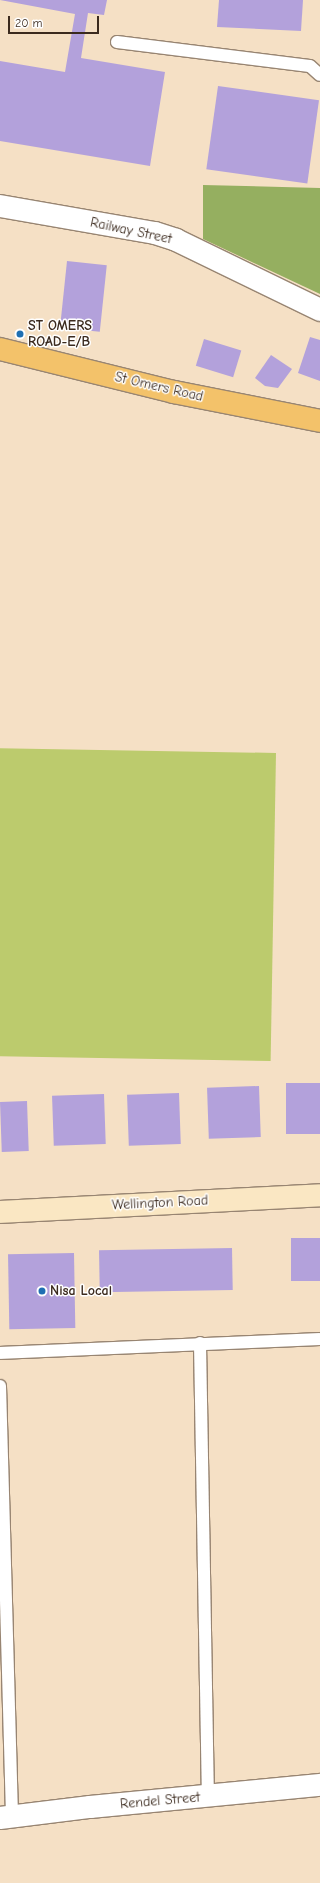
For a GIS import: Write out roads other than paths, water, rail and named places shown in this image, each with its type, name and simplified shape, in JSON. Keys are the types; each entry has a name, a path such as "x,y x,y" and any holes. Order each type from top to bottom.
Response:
{"main road":[{"name":"St Omers Road","path":"0,349 174,392 320,421"}],"street":[{"name":"Railway Street","path":"0,206 155,234 176,240 320,310"},
{"name":"Wellington Road","path":"0,1212 320,1194"},
{"name":"Rendel Street","path":"6,1818 90,1807 208,1797 320,1785"}],"lane":[{"path":"117,42 310,66 320,76"},
{"path":"0,1353 200,1343 320,1339"},
{"path":"200,1343 208,1797"},
{"path":"0,1386 6,1818"}],"place":[{"name":"ST OMERS ROAD-E/B","path":"20,334"},
{"name":"Nisa Local","path":"42,1291"}]}
